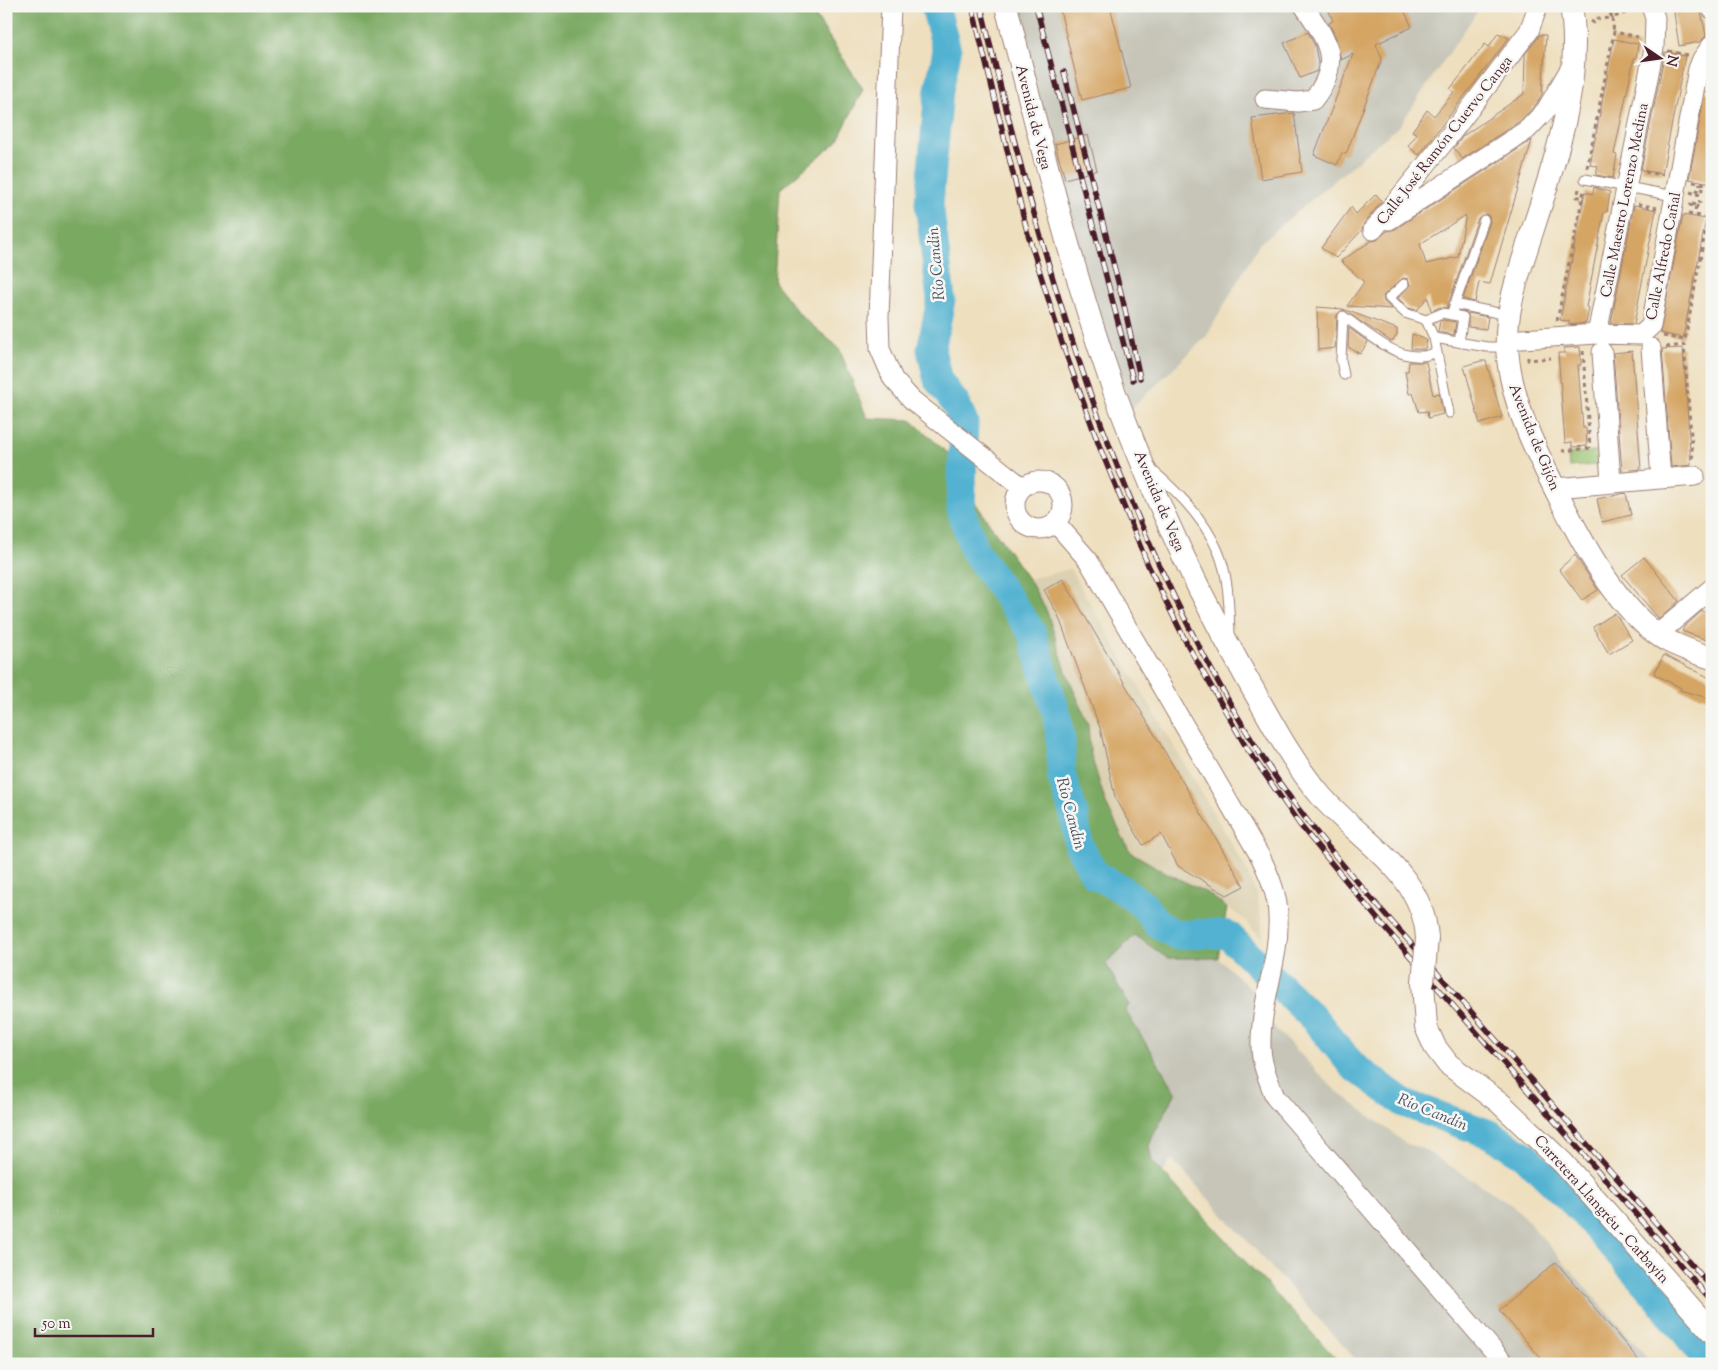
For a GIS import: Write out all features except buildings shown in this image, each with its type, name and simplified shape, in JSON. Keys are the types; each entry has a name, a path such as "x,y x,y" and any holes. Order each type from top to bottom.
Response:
{"street":[{"path":"892,6 879,317 880,349 893,379 912,400 1022,487"},
{"name":"Avenida de Vega","path":"1006,6 1075,270 1114,389 1142,461 1182,552 1231,650 1280,736 1321,796 1392,863 1409,885 1421,906 1427,938"},
{"path":"1265,99 1298,102 1313,100 1326,84 1331,62 1322,32 1304,6"},
{"name":"Calle José Ramón Cuervo Canga","path":"1538,6 1529,31 1446,140 1373,230 1527,130 1546,110 1571,67"},
{"name":"Avenida de Gijón","path":"1571,6 1574,42 1567,108 1558,148 1514,288 1509,316 1514,346 1510,376 1521,410 1554,488 1585,546 1610,583 1629,608 1658,634 1687,649 1712,658"},
{"name":"Calle Maestro Lorenzo Medina","path":"1611,482 1594,344 1624,194 1648,43 1655,18 1644,7"},
{"name":"Calle Alfredo Cañal","path":"1661,478 1650,335 1667,208 1707,52"},
{"name":"Calle Alfredo Cañal","path":"1514,346 1594,344 1635,335 1650,335"},
{"path":"1554,488 1694,473"},
{"path":"1036,481 1043,481 1056,488 1062,502 1060,516 1055,522 1048,527 1032,528 1018,518 1015,502 1022,487 1036,481"},
{"path":"1055,522 1066,532 1088,560 1261,858 1272,881 1278,917 1277,933 1262,1022 1260,1048 1264,1070 1275,1097 1504,1364"},
{"path":"1658,634 1712,588"},
{"name":"Carretera Llangréu - Carbayín","path":"1427,938 1422,982 1426,1027 1435,1047 1448,1064 1499,1102 1563,1163 1712,1332"}],"lane":[{"path":"1585,179 1667,208"},
{"path":"1451,315 1484,220"},
{"path":"1404,284 1389,298 1405,313 1426,320 1442,313 1463,317 1459,342"},
{"path":"1454,304 1509,316"},
{"path":"1344,375 1341,360 1343,316 1391,349 1413,358 1427,357 1437,352"},
{"path":"1426,320 1434,338 1449,413"},
{"path":"1434,338 1487,347 1514,346"},
{"path":"1142,461 1162,478 1197,517 1218,551 1228,590 1231,650"}],"path":[{"path":"1585,179 1614,32 1612,18 1607,6"},
{"path":"1596,19 1612,18 1644,7"},
{"path":"1614,32 1648,43 1707,52"},
{"path":"1556,325 1584,187 1593,188"},
{"path":"1696,194 1701,195 1702,189 1699,188"},
{"path":"1624,194 1658,208 1667,208 1708,217"},
{"path":"1650,335 1685,340 1712,195"},
{"path":"1577,196 1582,197"},
{"path":"1705,232 1712,233"},
{"path":"1650,335 1684,345 1694,473"},
{"path":"1590,448 1594,344"},
{"path":"1514,346 1528,360 1551,358"},
{"path":"1562,451 1608,446"}],"shaded area":[{"path":"1015,6 1481,6 1400,125 1259,244 1206,337 1131,409 1084,267"},
{"path":"1070,569 1245,867 1257,896 1262,924 1262,939 1244,919 1209,894 1132,853 1118,832 1106,804 1090,752 1088,724 1066,671 1052,625 1028,579"},
{"path":"1135,935 1142,941 1218,958 1252,990 1275,1028 1334,1089 1407,1144 1421,1148 1518,1210 1653,1364 1360,1364 1172,1159 1163,1173 1152,1161 1149,1146 1176,1092 1125,1009 1106,964"}],"green space":[{"path":"6,6 809,6 863,89 837,142 780,189 774,282 800,315 839,348 867,418 911,420 951,456 974,501 1031,583 1047,612 1066,671 1088,724 1090,752 1106,804 1128,848 1132,853 1163,871 1209,894 1227,908 1218,958 1167,958 1135,935 1106,964 1129,1005 1125,1010 1176,1092 1149,1146 1152,1161 1341,1364 6,1364"},
{"path":"1603,451 1605,464 1569,467 1568,454"}],"waterway":[{"name":"Río Candín","path":"935,6 947,51 939,90 929,203 941,299 931,350 938,380 956,404 964,423 961,510 974,550 1031,631 1057,716 1061,742 1061,774 1074,815 1079,846 1095,875 1120,888 1143,905 1157,923 1176,935 1208,933 1228,935 1316,1021 1353,1066 1404,1103 1492,1135 1525,1156 1575,1204 1660,1300 1710,1364"}],"railway":[{"path":"972,6 1027,231 1062,343 1100,448 1148,565 1187,644 1246,747 1300,825 1380,922 1712,1301"},
{"path":"981,6 1029,198 1087,384 1121,475 1159,564 1202,652 1251,739 1293,802 1340,861 1712,1288"},
{"path":"1036,6 1133,380"},
{"path":"1064,72 1123,301 1140,378"}]}
